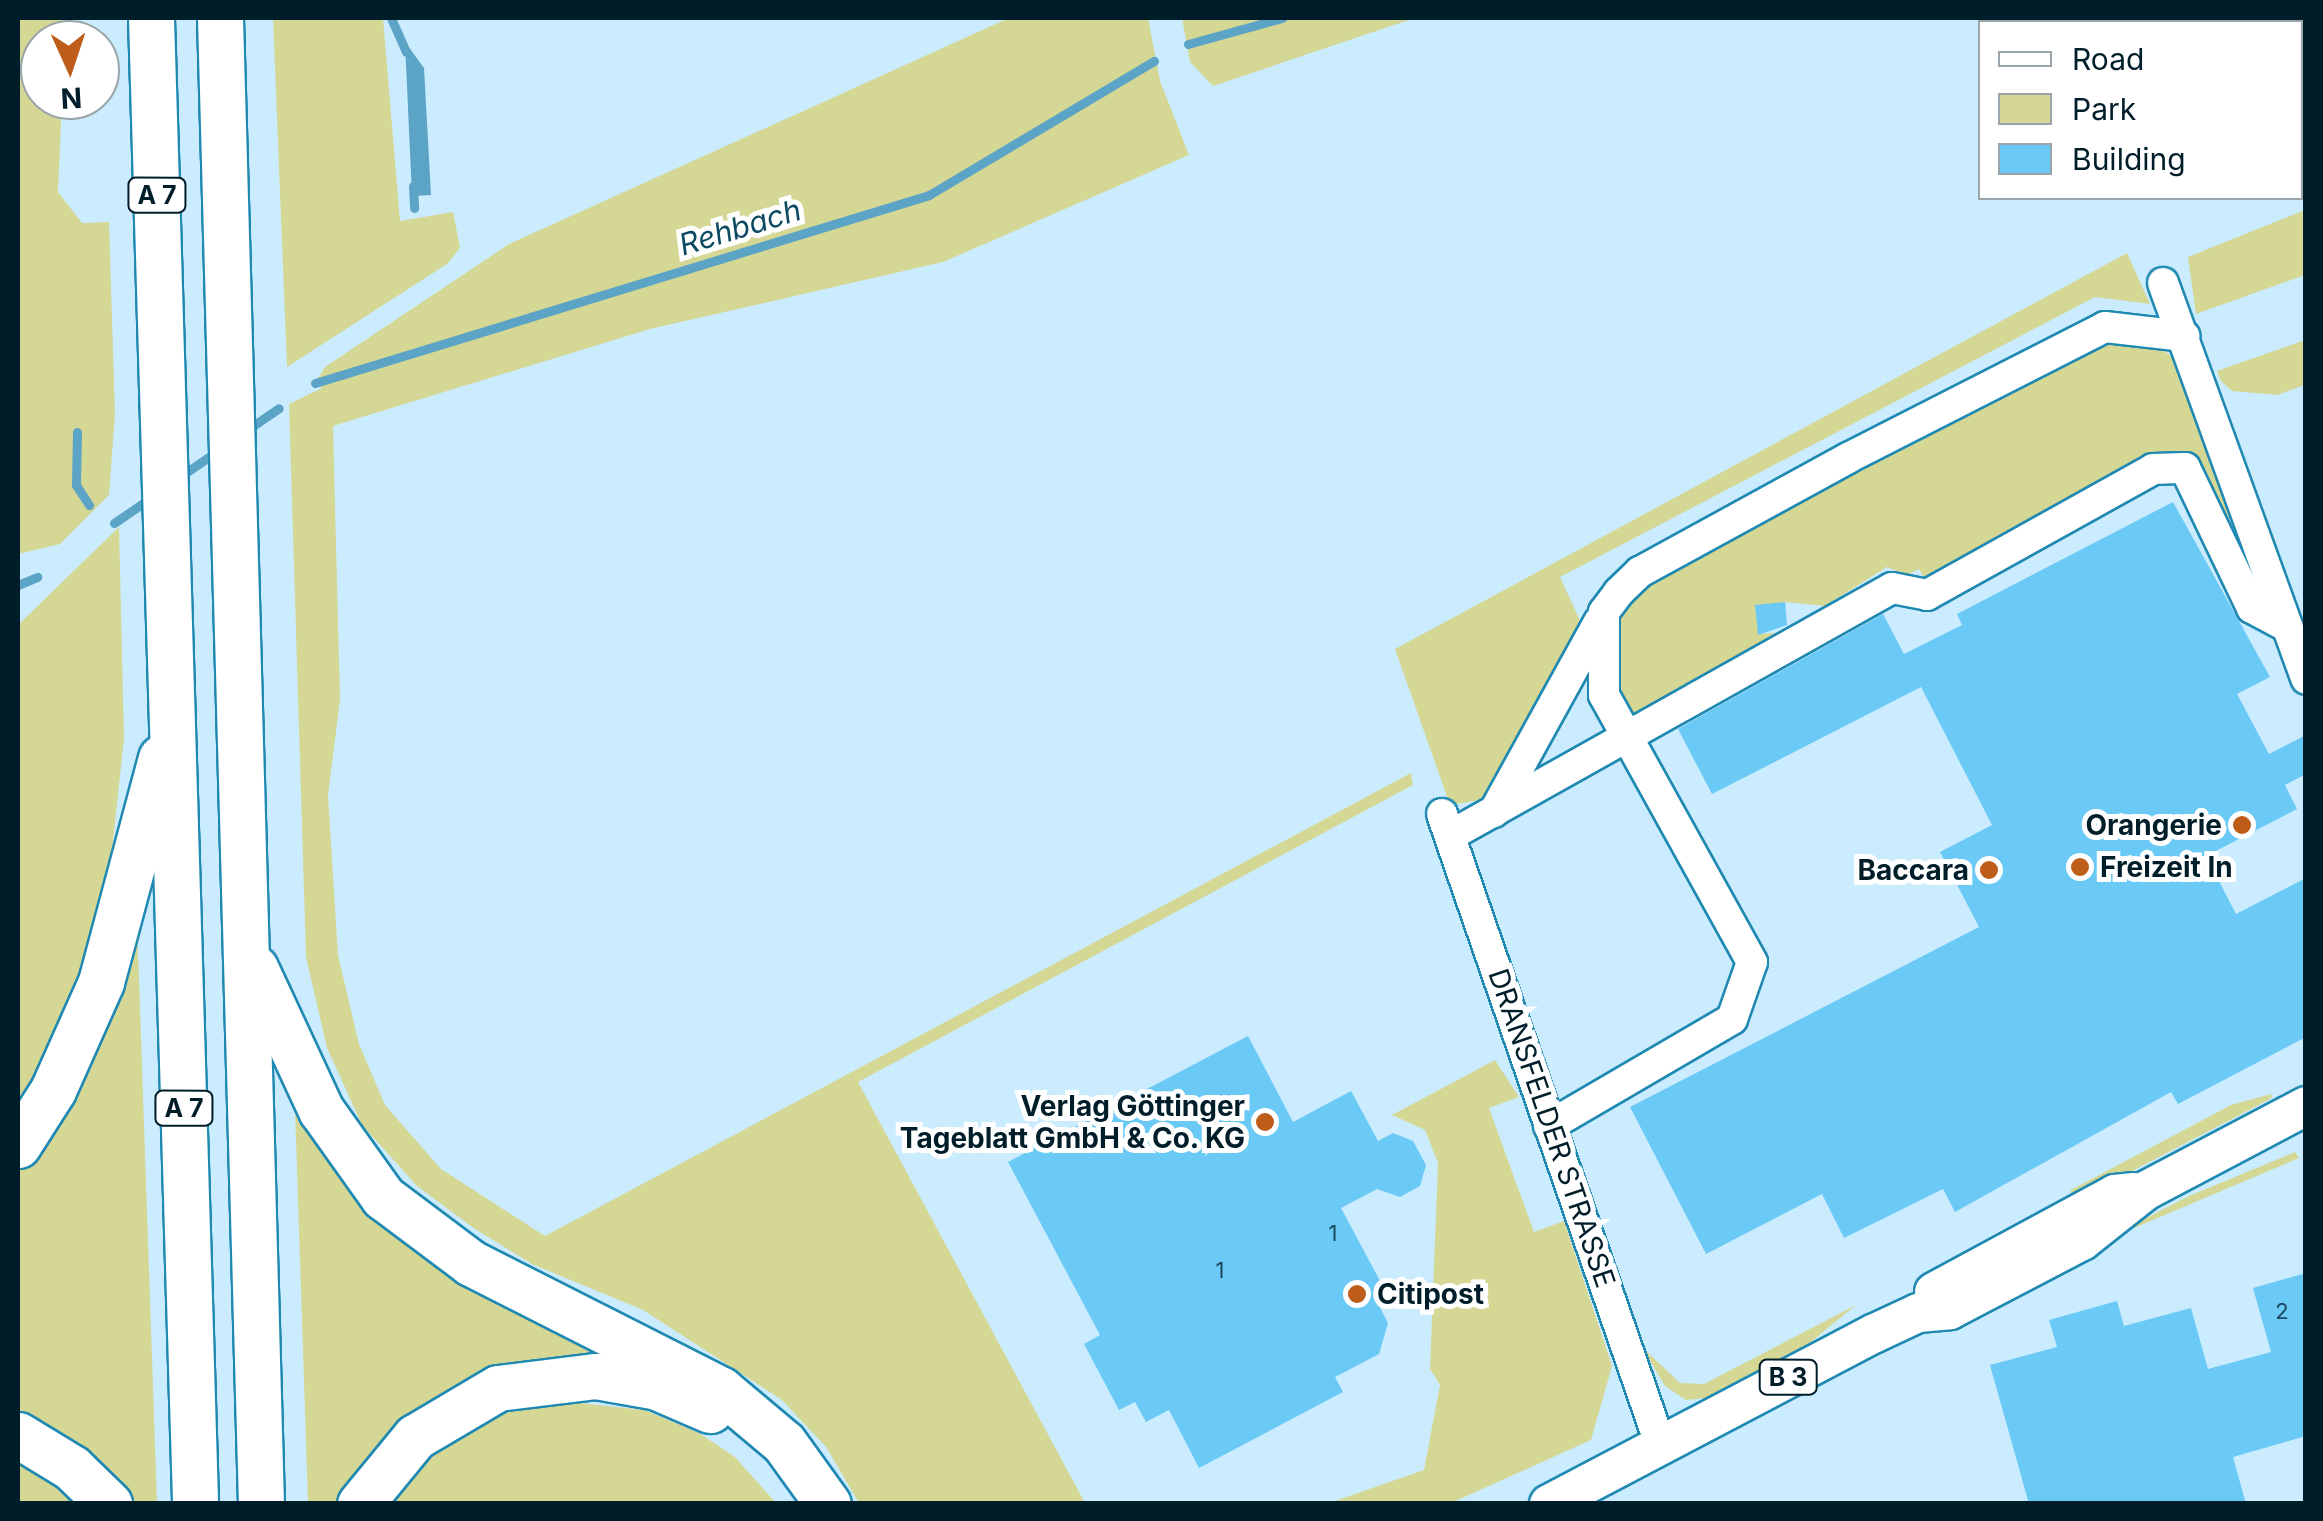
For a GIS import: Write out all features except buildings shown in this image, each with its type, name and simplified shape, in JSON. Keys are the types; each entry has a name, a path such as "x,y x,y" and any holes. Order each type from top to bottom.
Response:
{"highway":[{"name":"A 7","path":"151,18 195,1504"},
{"name":"A 7","path":"220,18 261,1504"},
{"path":"18,1145 53,1090 101,982 174,712"},
{"path":"245,946 321,1110 383,1197 494,1276 653,1349 721,1390 784,1443 828,1504"},
{"path":"360,1504 414,1437 468,1402 529,1380 596,1376 657,1386 717,1414 770,1457 804,1504"},
{"path":"18,1435 72,1468 108,1504"}],"main road":[{"name":"B 3","path":"1549,1504 1918,1314 1950,1310 2082,1241 2146,1192 2306,1106"}],"street":[{"path":"2163,283 2306,679"},
{"path":"1494,812 1604,612 1640,572 2094,333 2127,326 2184,336"},
{"path":"1494,812 1892,588 1927,595 2153,470 2185,468 2252,608 2286,627"},
{"path":"1550,1126 1703,1042 1732,1019 1748,989 1752,962 1623,740 1604,695 1604,612"},
{"name":"DRANSFELDER STRASSE","path":"1494,812 1447,824 1660,1444"}],"green space":[{"path":"18,18 65,18 20,20 20,120 61,120 58,192 82,223 109,222 115,414 109,495 60,544 18,554"},
{"path":"273,18 383,18 400,221 453,212 460,248 447,264 287,367"},
{"path":"1009,18 1148,18 1160,81 1189,155 943,262 650,329 333,426 340,700 328,795 338,955 359,1044 385,1105 441,1169 545,1236 1411,773 1413,785 858,1082 1085,1503 859,1503 826,1447 782,1400 643,1310 532,1264 475,1229 417,1186 362,1125 327,1048 306,957 289,404 322,388 315,383 325,367 509,244"},
{"path":"1182,18 1415,18 1213,86 1190,62"},
{"path":"2305,210 2305,275 2196,314 2188,257"},
{"path":"2127,253 2150,304 2095,297 1560,577 1581,623 1486,799 1450,805 1395,649"},
{"path":"2112,338 2158,346 2176,360 2237,517 2228,519 2197,463 1925,580 1919,569 1907,575 1887,567 1825,606 1785,602 1759,634 1788,632 1632,718 1614,694 1619,621 1643,584"},
{"path":"2305,340 2305,385 2277,395 2232,391 2221,381 2217,371"},
{"path":"119,527 124,739 108,887 78,996 18,1105 18,625"},
{"path":"136,891 157,1503 124,1503 18,1421 18,1159"},
{"path":"1495,1060 1519,1097 1489,1108 1534,1232 1564,1221 1612,1366 1591,1440 1451,1503 1329,1503 1424,1470 1440,1385 1430,1369 1438,1163 1425,1130 1392,1115"},
{"path":"294,1079 336,1162 672,1369 543,1363 345,1503 308,1503"},
{"path":"2271,1094 2272,1098 2071,1203 2071,1190 2231,1105"},
{"path":"2295,1152 2299,1158 2094,1245 2189,1196"},
{"path":"1856,1305 1807,1345 1707,1398 1686,1400 1665,1386 1642,1347 1680,1383 1704,1384"},
{"path":"571,1402 644,1410 699,1433 735,1457 776,1503 386,1504 420,1460 497,1414"},
{"path":"18,1452 89,1503 18,1503"}],"water":[{"path":"405,42 424,68 431,195 412,196"}],"waterway":[{"path":"391,18 406,52"},
{"name":"Rehbach","path":"1188,44 1282,18"},
{"name":"Rehbach","path":"315,383 929,195 1154,61"},
{"path":"413,186 414,208"},
{"name":"Rehbach","path":"244,432 279,408"},
{"path":"77,432 76,485 89,505"},
{"name":"Rehbach","path":"178,478 219,450"},
{"name":"Rehbach","path":"114,523 149,499"},
{"name":"Rehbach","path":"18,585 37,577"}],"place":[{"name":"Orangerie","path":"2242,825"},
{"name":"Freizeit In","path":"2080,867"},
{"name":"Baccara","path":"1989,870"},
{"name":"Verlag Göttinger Tageblatt GmbH & Co. KG","path":"1265,1122"},
{"name":"Citipost","path":"1357,1294"}]}
